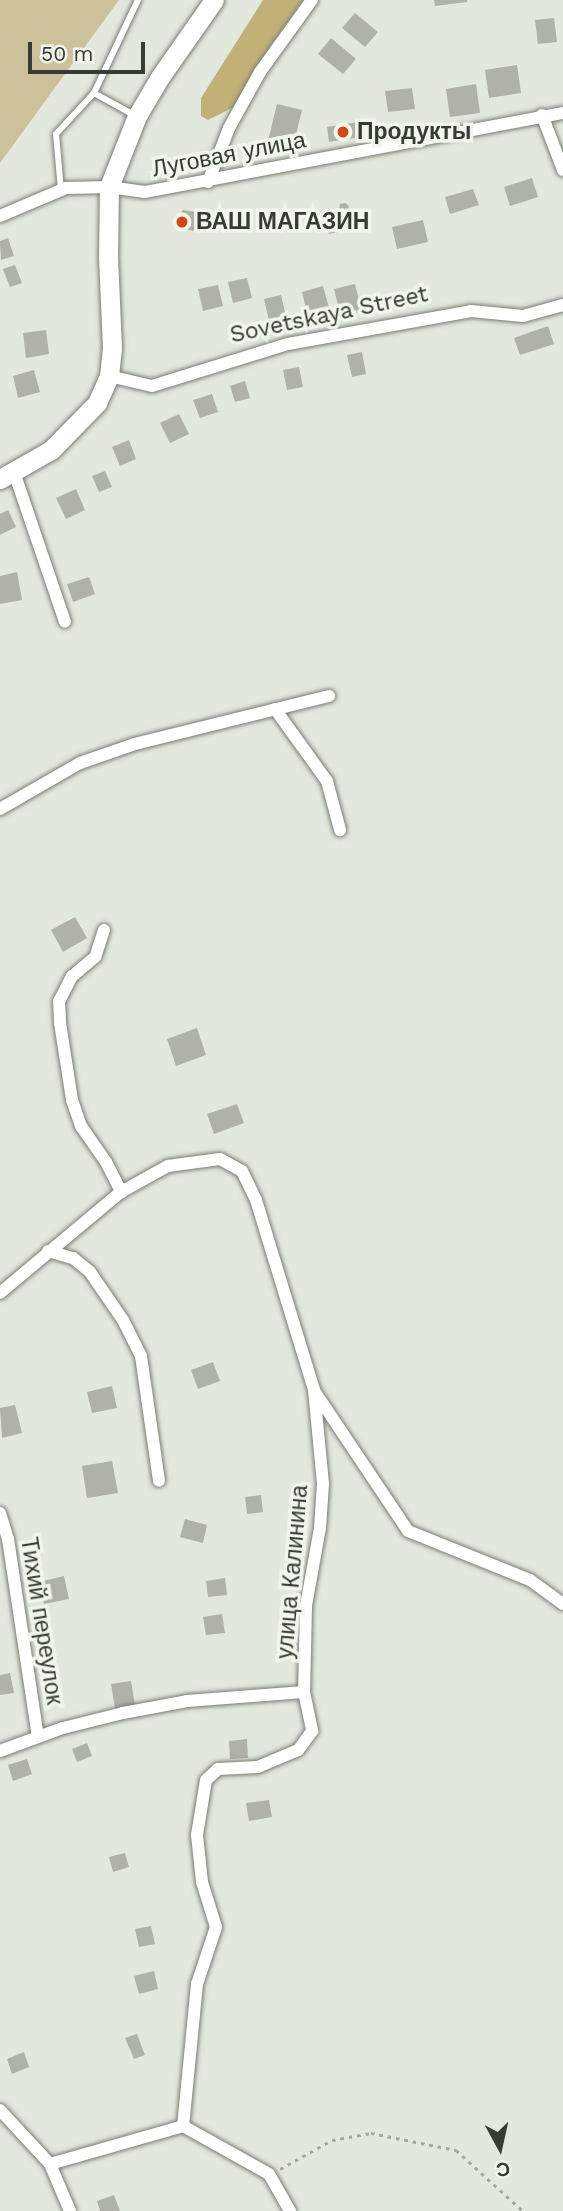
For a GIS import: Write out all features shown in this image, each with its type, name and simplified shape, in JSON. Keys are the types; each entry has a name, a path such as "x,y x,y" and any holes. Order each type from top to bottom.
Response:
{"main road":[{"path":"7,476 51,450 81,421 97,403 109,376 112,348 108,258 109,187 137,116 160,77 214,0"}],"street":[{"path":"208,182 229,128 260,72 312,0"},
{"name":"Луговая улица","path":"0,216 61,190 109,187 145,192 563,113"},
{"path":"542,115 563,170"},
{"name":"Sovetskaya Street","path":"109,376 152,386 204,367 288,344 471,311 523,316 563,305"},
{"path":"7,476 65,622"},
{"path":"0,809 80,763 135,744 329,696"},
{"path":"275,709 327,780 340,830"},
{"path":"104,930 95,957 72,976 59,1001 60,1023 72,1100 81,1126 106,1162 121,1192"},
{"name":"улица Калинина","path":"168,1166 220,1159 242,1171 256,1200 314,1390 323,1484 320,1528 306,1606 304,1692 312,1731 298,1750 258,1767 218,1769 206,1780 197,1835 202,1882 216,1927 197,1984 183,2126"},
{"path":"0,1293 121,1192 168,1166"},
{"path":"48,1251 73,1258 90,1272 123,1320 141,1356 159,1481"},
{"path":"314,1390 408,1531 530,1580 563,1605"},
{"name":"Тихий переулок","path":"0,1513 8,1539 38,1737"},
{"path":"0,1751 38,1737 123,1713 187,1701 304,1692"},
{"path":"0,2110 50,2164 70,2211"},
{"path":"50,2164 183,2126 269,2174 290,2211"}],"lane":[{"path":"61,190 56,134 94,93 138,0"},
{"path":"94,93 137,116"},
{"path":"155,1161 168,1166"}],"path":[{"path":"269,2174 332,2140 372,2133 456,2150 523,2211"}],"shaded area":[{"path":"0,0 119,0 0,163"},
{"path":"263,0 304,0 272,44 234,107 208,120 201,116 201,98"}],"building":[{"path":"434,0 467,0 467,2 435,6"},
{"path":"355,13 378,32 365,47 342,28"},
{"path":"554,18 557,42 538,44 535,20"},
{"path":"331,38 356,59 343,74 318,54"},
{"path":"517,65 521,93 489,98 485,70"},
{"path":"476,84 480,113 450,117 446,89"},
{"path":"412,88 415,109 388,112 385,91"},
{"path":"277,104 302,110 292,151 267,145"},
{"name":"Продукты","path":"358,122 360,137 329,142 327,127"},
{"path":"532,178 538,197 510,206 504,187"},
{"path":"473,189 479,205 450,214 445,197"},
{"path":"340,204 348,205 354,229 329,234 323,211 339,210"},
{"path":"182,210 197,212 194,231 179,228"},
{"path":"423,220 428,242 397,249 392,227"},
{"path":"8,238 14,256 1,260 0,241"},
{"path":"15,265 22,283 10,287 3,269"},
{"path":"247,278 252,298 233,303 228,282"},
{"path":"355,284 362,312 341,317 334,289"},
{"path":"218,285 223,306 203,311 198,289"},
{"path":"323,286 330,311 308,317 302,292"},
{"path":"281,295 287,321 270,325 264,299"},
{"path":"548,326 554,344 520,355 514,338"},
{"path":"46,330 49,354 26,358 23,333"},
{"path":"362,352 366,374 352,377 347,355"},
{"path":"299,367 303,387 287,390 283,370"},
{"path":"34,370 40,392 18,398 13,376"},
{"path":"245,381 250,398 235,402 230,386"},
{"path":"212,394 218,412 200,418 193,400"},
{"path":"179,414 189,434 170,443 160,423"},
{"path":"129,440 136,459 120,466 112,447"},
{"path":"105,471 112,487 99,492 92,476"},
{"path":"76,489 85,510 66,519 56,498"},
{"path":"8,510 16,527 0,535 0,514"},
{"path":"17,572 22,600 0,604 0,576"},
{"path":"89,577 95,594 73,602 67,584"},
{"path":"75,917 87,938 63,952 51,930"},
{"path":"197,1028 206,1055 176,1066 167,1039"},
{"path":"237,1104 244,1123 214,1134 207,1114"},
{"path":"213,1362 220,1381 198,1389 191,1370"},
{"path":"112,1386 117,1408 92,1413 87,1392"},
{"path":"15,1405 22,1433 2,1438 0,1408"},
{"path":"112,1461 118,1493 87,1498 82,1466"},
{"path":"261,1495 263,1512 247,1514 245,1497"},
{"path":"185,1519 207,1525 203,1543 180,1537"},
{"path":"64,1576 69,1599 44,1604 39,1582"},
{"path":"225,1578 227,1595 208,1597 206,1581"},
{"path":"222,1614 225,1633 206,1635 203,1617"},
{"path":"10,1673 14,1693 0,1695 0,1675"},
{"path":"131,1681 135,1705 115,1708 111,1684"},
{"path":"247,1739 248,1758 230,1759 229,1741"},
{"path":"87,1743 92,1756 77,1762 72,1749"},
{"path":"27,1759 32,1774 13,1781 8,1765"},
{"path":"269,1800 272,1817 249,1821 246,1803"},
{"path":"125,1853 129,1867 113,1872 109,1857"},
{"path":"151,1926 155,1944 139,1947 135,1929"},
{"path":"154,1971 158,1989 139,1994 134,1976"},
{"path":"137,2034 145,2055 134,2059 125,2038"},
{"path":"24,2052 29,2067 12,2074 7,2059"},
{"path":"114,2195 120,2211 100,2211 97,2201"}],"place":[{"name":"Продукты","path":"343,132"},
{"name":"ВАШ МАГАЗИН","path":"182,222"}]}
